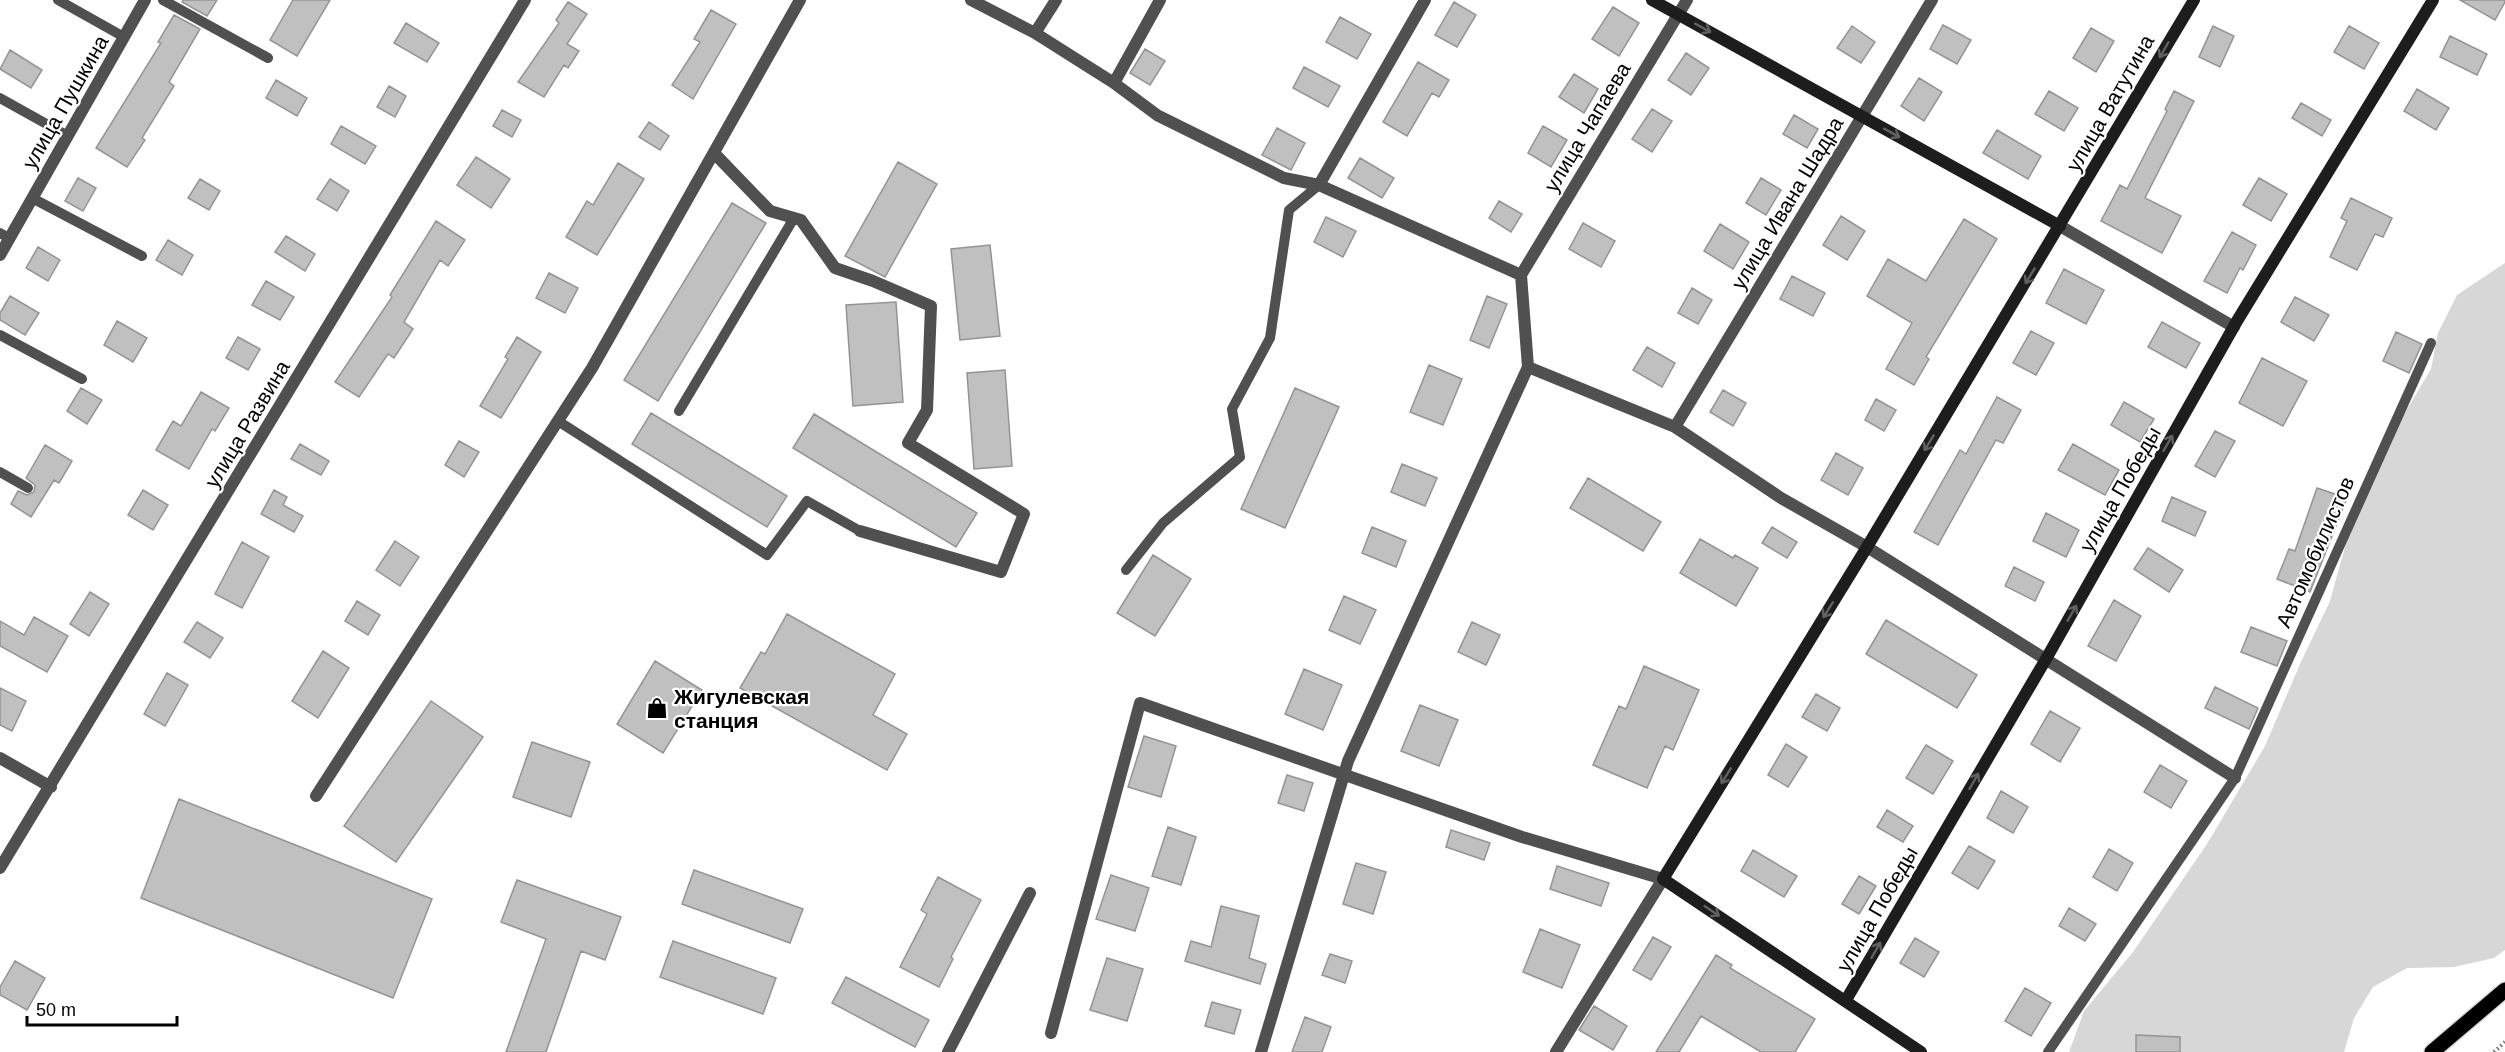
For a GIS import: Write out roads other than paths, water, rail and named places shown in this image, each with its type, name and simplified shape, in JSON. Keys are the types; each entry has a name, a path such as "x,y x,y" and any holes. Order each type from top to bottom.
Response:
{"main road":[{"path":"2432,1052 2505,990"}],"street":[{"name":"улица Пушкина","path":"0,255 5,236 32,198 146,0"},
{"name":"улица Развина","path":"0,868 525,0"},
{"path":"316,796 592,368 800,0"},
{"path":"971,0 1035,33 1114,83 1157,115 1284,178 1318,185 1521,275 1528,368 1348,761 1261,1052"},
{"path":"1035,33 1056,0"},
{"path":"1114,83 1160,0"},
{"path":"1318,185 1425,0"},
{"path":"1652,0 2061,226 2234,327"},
{"name":"улица Чапаева","path":"1521,275 1687,0"},
{"name":"улица Ивана Шадра","path":"1675,427 1932,0"},
{"name":"улица Ватутина","path":"1663,879 2061,226 2194,0"},
{"name":"улица Победы","path":"1846,1000 2046,659 2234,327 2433,0"},
{"path":"714,153 770,210 801,220 835,268 873,281 931,306 927,410 908,443 1024,514 1001,572 860,531"},
{"path":"1528,368 1675,427 1781,498 1867,547 2235,778"},
{"path":"1051,1033 1140,704 1522,837 1663,879 1921,1052"},
{"path":"0,758 51,787"},
{"path":"1556,1052 1663,879"},
{"path":"948,1052 1030,892"}],"lane":[{"path":"58,0 124,38"},
{"path":"163,0 268,58"},
{"path":"0,98 68,136"},
{"path":"1126,570 1163,523 1240,457 1232,409 1270,338 1289,210 1318,185"},
{"path":"32,198 142,256"},
{"path":"679,411 794,218"},
{"path":"0,335 82,379"},
{"name":"Автомобилистов","path":"2048,1052 2235,778 2431,343"},
{"path":"558,421 766,555 807,501 860,531"},
{"path":"0,472 28,488"}],"place":[{"name":"Жигулевская станция","path":"657,708"}]}
